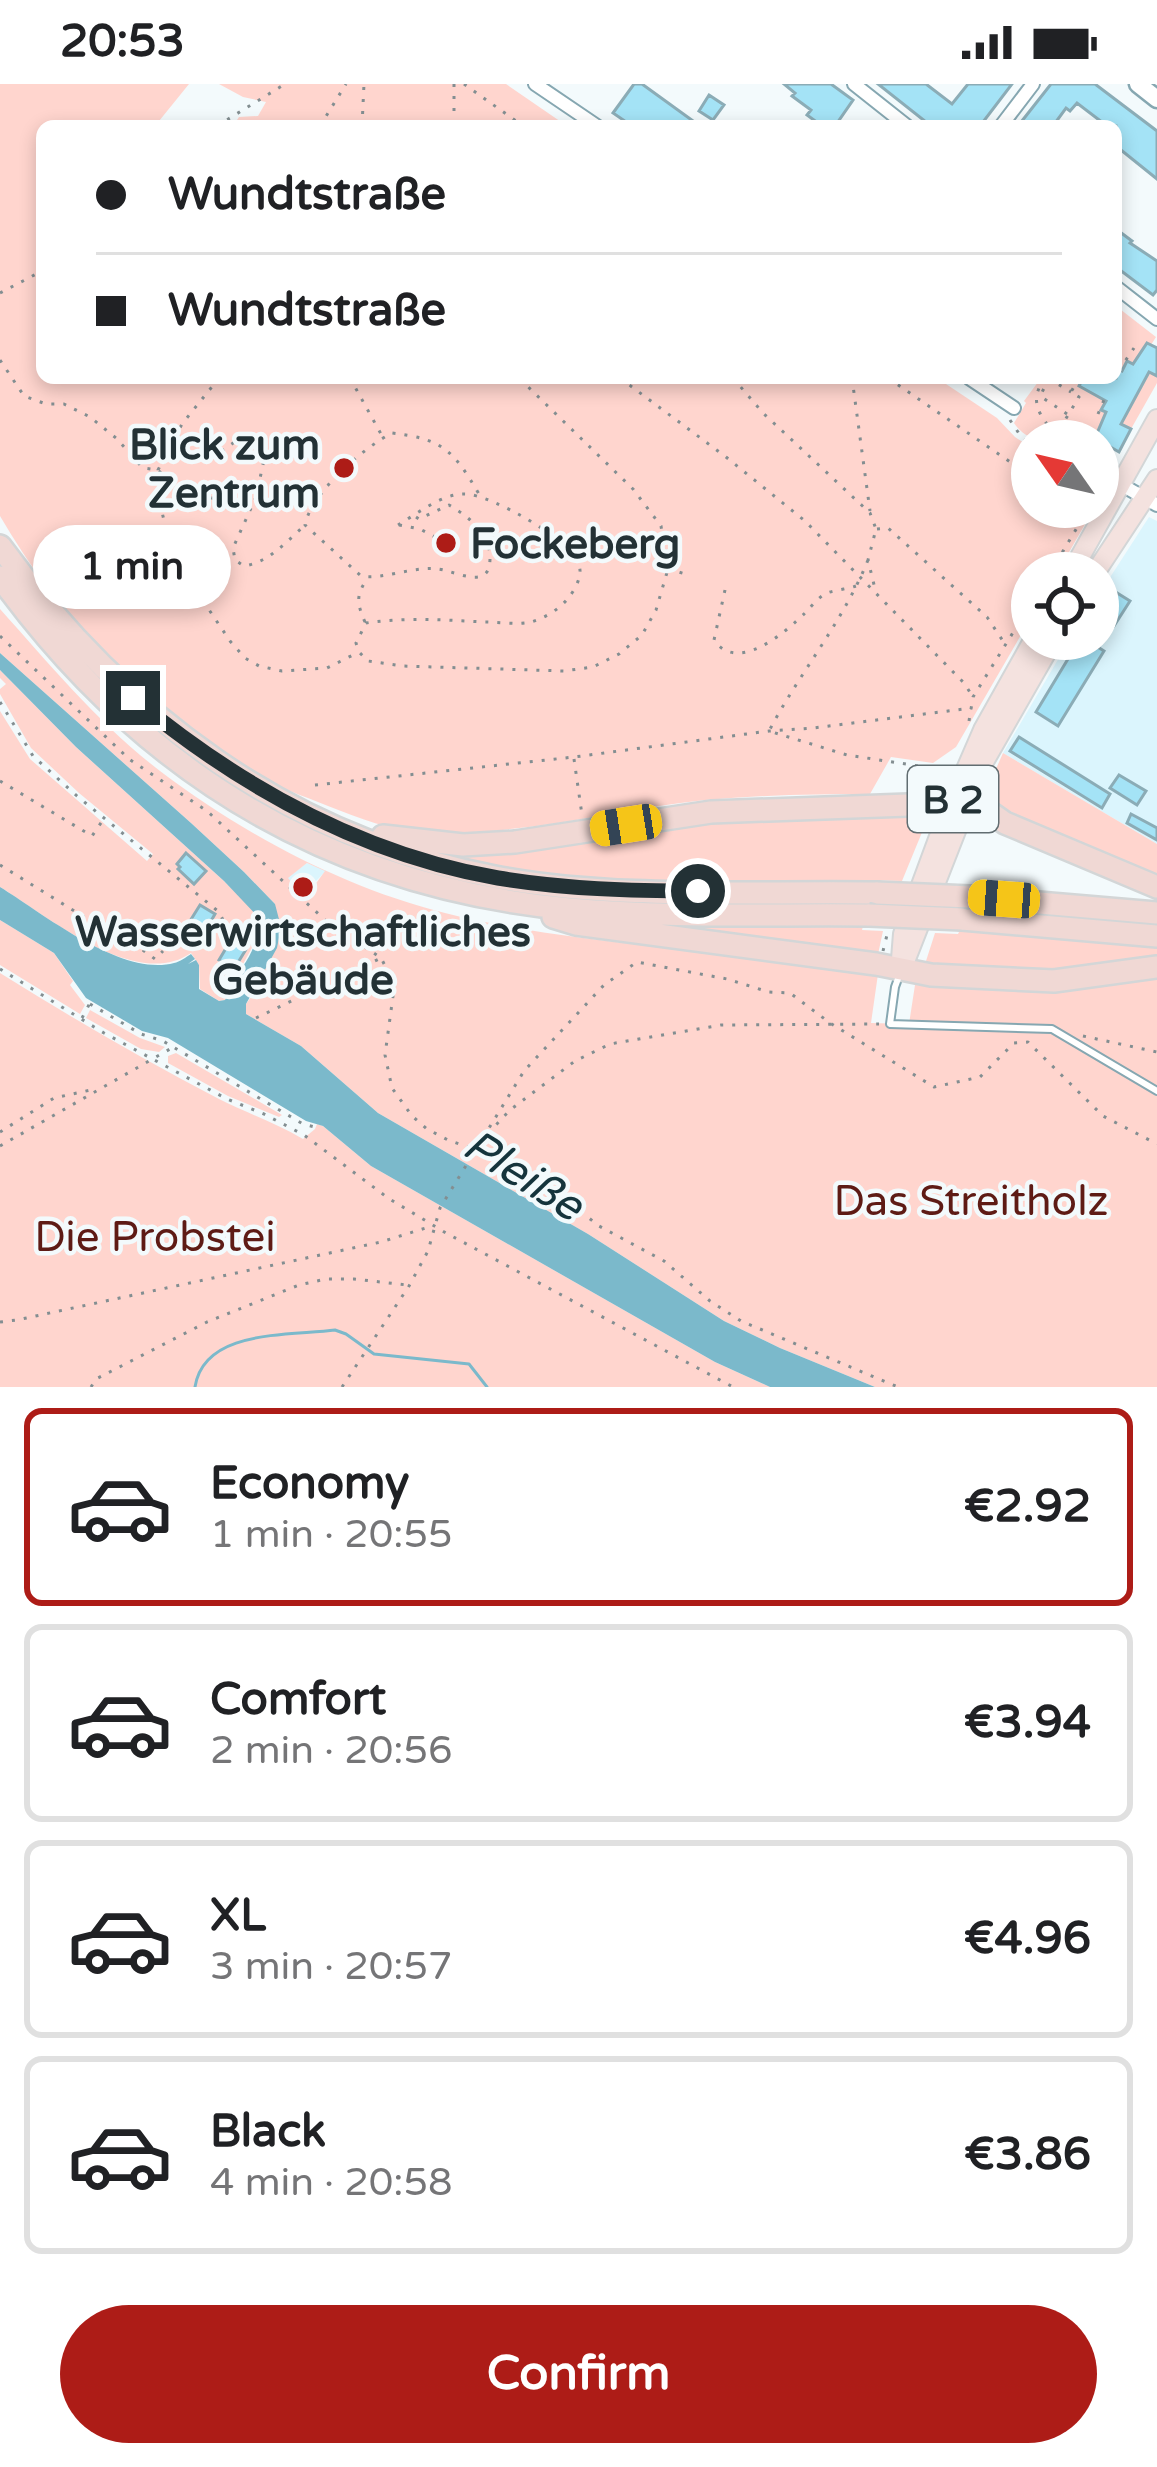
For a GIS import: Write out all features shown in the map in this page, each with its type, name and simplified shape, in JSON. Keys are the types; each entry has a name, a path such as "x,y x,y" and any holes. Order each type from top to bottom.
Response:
{"highway":[{"path":"0,546 59,621 185,741 259,789 342,830 431,862 549,885 970,897 1157,913"},
{"path":"0,577 46,638"},
{"path":"0,593 122,717 169,756 247,808 312,842 438,887 568,909 962,919 1157,936"},
{"path":"342,830 463,845 515,842 711,812 936,804 957,788"},
{"name":"B 2","path":"957,788 1005,823 1157,887"},
{"path":"501,900 576,924 931,975 1054,981 1157,967"}],"main road":[{"path":"1138,84 1157,99"},
{"path":"1083,552 1157,419"},
{"path":"1111,552 1150,502 1157,479"},
{"name":"B 2","path":"902,969 903,934 957,788 1022,660"},
{"name":"B 2","path":"957,788 1042,660"}],"street":[{"path":"535,84 558,90 590,120"},
{"path":"854,84 899,120"},
{"path":"1006,120 1034,84"},
{"path":"1122,292 1157,319"},
{"path":"978,384 1014,408"},
{"path":"1120,484 1150,502"}],"lane":[{"path":"902,969 890,1024 1052,1029 1157,1091"}],"path":[{"path":"227,120 285,84"},
{"path":"326,120 346,84"},
{"path":"362,120 364,84"},
{"path":"454,84 454,120"},
{"path":"464,84 515,120"},
{"path":"0,293 36,274"},
{"path":"1122,363 1134,348"},
{"path":"0,360 24,396 64,404 116,438 143,468 158,470 172,484 250,512"},
{"path":"214,384 182,424 158,470 161,508 183,571 244,658 259,666 282,671 327,668 359,652"},
{"path":"353,384 382,438"},
{"path":"366,623 356,644 359,652 368,661 403,666 593,668 642,635 656,610 668,569 661,526 642,500 525,384"},
{"path":"628,384 805,521 973,697"},
{"path":"739,384 763,413 870,513"},
{"path":"769,731 861,577 876,529 853,384"},
{"path":"897,384 1011,463"},
{"path":"1042,384 1035,404 1043,420"},
{"path":"1046,384 1042,398 1068,415"},
{"path":"1058,384 1079,397 1065,420"},
{"path":"1071,392 1076,384"},
{"path":"1098,414 1104,400"},
{"path":"1011,423 1014,408"},
{"path":"162,462 186,453 223,450 239,439 255,444 265,454 260,485 232,548 235,560 244,566 257,564 305,526 307,513 344,469 392,433 436,441 480,496"},
{"path":"366,623 403,618 527,623 566,602 580,572 577,558 556,538 480,496 448,497 398,525 420,529 446,543"},
{"path":"305,526 368,579 435,568 473,577 487,573 489,545 464,514 449,506 419,519 414,516"},
{"path":"876,529 888,528 921,557 987,616 1006,645"},
{"path":"868,560 876,595"},
{"path":"668,569 689,574"},
{"path":"366,623 358,607 358,592 368,579"},
{"path":"725,590 714,640 720,649 733,654 774,640 823,594 856,586"},
{"path":"0,636 129,759 207,811 326,920 381,958 391,977 393,996 386,1055 392,1088 427,1130 538,1178 599,1226 664,1261 741,1321 898,1387"},
{"path":"967,731 973,697 1011,637"},
{"path":"0,702 28,750 219,912 223,920 209,943"},
{"path":"316,784 574,758 972,708"},
{"path":"769,731 847,755 925,767 957,788"},
{"path":"574,758 584,831"},
{"path":"0,781 92,836 104,818"},
{"path":"0,865 110,933 169,949 154,959 127,939"},
{"path":"256,1018 381,958"},
{"path":"341,1387 409,1286 428,1251 440,1208 524,1072 604,985 637,962 790,993 934,1087 980,1077 1014,1043 1028,1042 1103,1116 1157,1144"},
{"path":"0,969 153,1060 304,1135 388,1198 433,1225 733,1387"},
{"path":"81,1019 91,1003 315,1127"},
{"path":"475,1148 510,1110 575,1061 610,1044 721,1025 890,1024"},
{"path":"1052,1029 1157,1052"},
{"path":"0,1146 172,1047"},
{"path":"0,1132 54,1097 102,1087"},
{"path":"282,1122 287,1115"},
{"path":"292,1128 296,1120"},
{"path":"304,1135 307,1125"},
{"path":"0,1322 381,1242 433,1225"},
{"path":"91,1387 96,1379 207,1322 299,1285 354,1279 409,1286"}],"shaded area":[{"path":"1149,517 1157,521 1157,844 1003,753 1058,660 1119,660 1119,563"},
{"path":"307,863 326,871 302,895 287,878"}],"green space":[{"path":"0,84 189,84 160,120 36,120 36,384 946,384 1011,433 1011,528 1083,528 1069,552 1011,552 1011,652 956,747 933,763 891,757 870,794 705,800 531,827 460,832 425,832 375,823 280,787 214,749 142,693 110,661 24,555 0,516"},
{"path":"219,84 506,84 558,120 237,120 258,116 266,102"},
{"path":"1122,311 1156,337 1103,420 1016,420 1037,384 1122,384"},
{"path":"1149,372 1157,376 1157,383 1131,429 1121,424"},
{"name":"Das Streitholz","path":"0,609 117,734 192,794 332,874 445,913 548,933 878,974 871,1023 909,1024 915,985 1020,989 1157,979 1157,1387 875,1387 724,1321 588,1234 378,1113 301,1046 246,1014 275,904 0,653","holes":["307,863 325,871 301,894 288,878"]},
{"path":"0,670 257,914 259,935 231,980 234,984 225,1000 200,989 199,965 191,953 169,962 119,957 67,931 0,887 0,711 30,759 147,861 153,854 31,748 0,694 6,684"},
{"path":"1003,753 1157,844 1157,878 993,803 988,787"},
{"path":"932,808 902,881 605,882 523,872 402,845 711,818"},
{"path":"0,920 54,953 85,1005 80,1014 0,965"},
{"path":"643,922 863,926 862,930 883,931 877,959 680,932"},
{"path":"960,930 1157,946 1157,958 1024,973 931,968 926,961 935,933 958,934"},
{"name":"Die Probstei","path":"0,973 163,1069 303,1139 317,1124 323,1126 371,1166 715,1362 770,1387 0,1387"},
{"path":"90,1010 165,1047 159,1052 141,1049 86,1018"},
{"path":"176,1053 282,1115 228,1096 168,1063 168,1056"}],"water":[{"path":"0,653 275,904 281,927 277,948 246,1004 246,1014 301,1046 378,1113 588,1234 724,1321 875,1387 770,1387 715,1362 371,1166 323,1126 306,1121 168,1038 142,1031 86,998 54,953 0,920 0,887 84,940 131,961 174,963 191,954 195,959 188,964 196,960 199,965 199,989 219,1001 225,1000 231,980 251,952 259,918 0,670"}],"building":[{"path":"634,84 642,84 692,120 623,120 613,113"},
{"path":"784,84 831,84 853,100 839,120 814,120 807,115 811,110 792,96 795,93"},
{"path":"878,84 926,84 952,104 968,84 1012,84 985,120 923,120"},
{"path":"1051,84 1095,84 1157,131 1157,179 1122,151 1122,120 1099,120 1077,103 1057,120 1023,120"},
{"path":"709,95 724,105 713,120 699,111"},
{"path":"1122,234 1157,261 1153,295 1122,272"},
{"path":"1147,343 1157,348 1157,376 1149,372 1121,424 1131,429 1119,452 1119,420 1103,420 1106,401 1079,386 1122,384 1127,361 1133,364"},
{"path":"1119,594 1130,601 1119,618"},
{"path":"1067,660 1098,660 1058,726 1036,712"},
{"path":"1019,737 1110,794 1102,808 1010,751"},
{"path":"1119,775 1146,791 1137,805 1110,788"},
{"path":"1131,814 1157,828 1157,840 1127,823"},
{"path":"186,853 206,871 194,884 178,869"},
{"path":"200,905 215,914 196,947 180,937"},
{"path":"238,928 253,938 234,969 219,960"}],"waterway":[{"path":"195,1387 202,1368 231,1345 272,1335 335,1330 374,1354 469,1364 487,1387"}],"place":[{"name":"Blick zum Zentrum","path":"344,468"},
{"name":"Fockeberg","path":"446,543"},
{"name":"Wasserwirtschaftliches Gebäude","path":"303,887"}],"route":[{"path":"133,698 185,741 259,789 399,852 496,878 549,885 698,891"}],"water label":[{"name":"Pleiße","path":"524,1174"}]}
